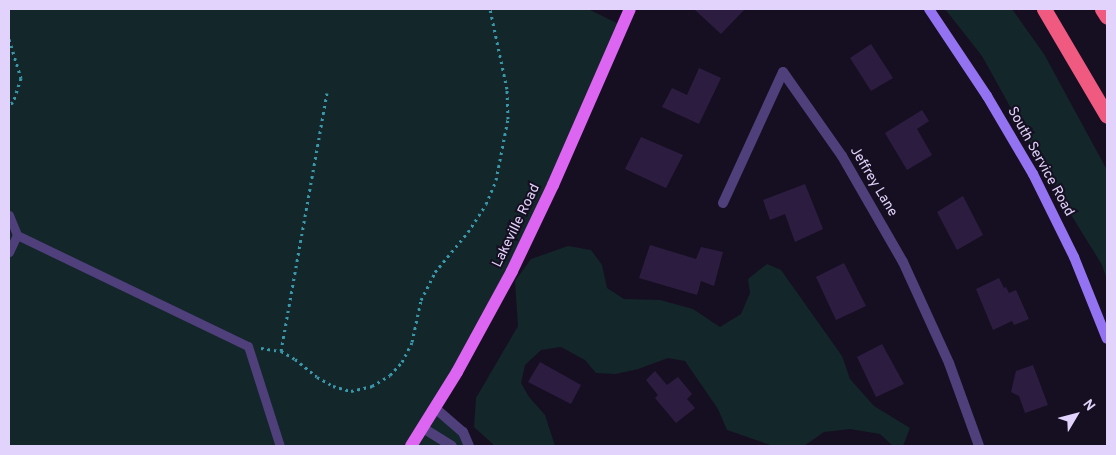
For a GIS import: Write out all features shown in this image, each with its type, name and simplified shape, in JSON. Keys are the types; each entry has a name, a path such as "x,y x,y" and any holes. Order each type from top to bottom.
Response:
{"highway":[{"path":"1044,9 1107,116"},
{"path":"1102,9 1107,17"}],"main road":[{"name":"Lakeville Road","path":"411,446 479,334 526,242 630,9"},
{"name":"South Service Road","path":"929,9 987,96 1033,174 1070,250 1107,339"}],"street":[{"name":"Jeffrey Lane","path":"723,203 783,72 842,156 903,262 949,363 979,446"},
{"path":"435,408 463,432 469,446"},
{"path":"423,428 452,446"}],"lane":[{"path":"9,215 17,235 248,346 280,446"},
{"path":"9,252 17,235"}],"path":[{"path":"248,346 281,351 295,359 317,377 333,386 352,391 372,386 390,375 402,362 412,342 421,300 435,272 468,232 486,204 496,180 508,119 507,89 490,9"},
{"path":"9,39 21,78 14,102 9,105"},
{"path":"281,351 327,92"}],"green space":[{"path":"9,9 588,9 625,27 436,413 451,424 467,446 9,446"},
{"path":"945,9 1012,9 1044,54 1107,170 1107,279 1102,265 1062,200 982,56"},
{"path":"568,246 591,250 602,265 607,288 624,299 660,300 693,309 720,327 741,314 750,293 748,279 767,264 781,270 842,356 850,379 874,406 910,428 903,446 893,446 880,434 850,429 824,432 804,446 773,446 727,430 718,409 685,361 668,358 638,369 616,374 596,373 585,360 561,347 541,350 525,365 521,383 529,397 545,415 555,446 495,446 474,427 476,398 518,326 515,281 531,259"}],"building":[{"path":"694,9 745,9 721,34"},
{"path":"871,44 893,78 871,91 850,58"},
{"path":"699,68 721,78 699,124 662,107 672,88 687,95"},
{"path":"922,110 929,121 917,129 932,155 907,170 885,133"},
{"path":"641,137 683,155 666,188 625,169"},
{"path":"805,184 823,229 795,242 785,214 770,220 763,200"},
{"path":"963,196 983,235 957,250 937,212"},
{"path":"650,245 696,259 701,247 723,252 714,286 701,281 697,295 639,278"},
{"path":"844,263 866,306 836,320 816,277"},
{"path":"999,278 1009,293 1016,290 1029,319 1014,325 1012,321 993,330 976,289"},
{"path":"882,344 904,384 876,397 857,357"},
{"path":"540,362 581,385 571,404 528,382"},
{"path":"1033,365 1048,405 1025,413 1019,396 1011,392 1016,371"},
{"path":"655,371 667,385 678,377 692,394 687,399 695,408 676,423 655,398 658,395 646,380"}]}
